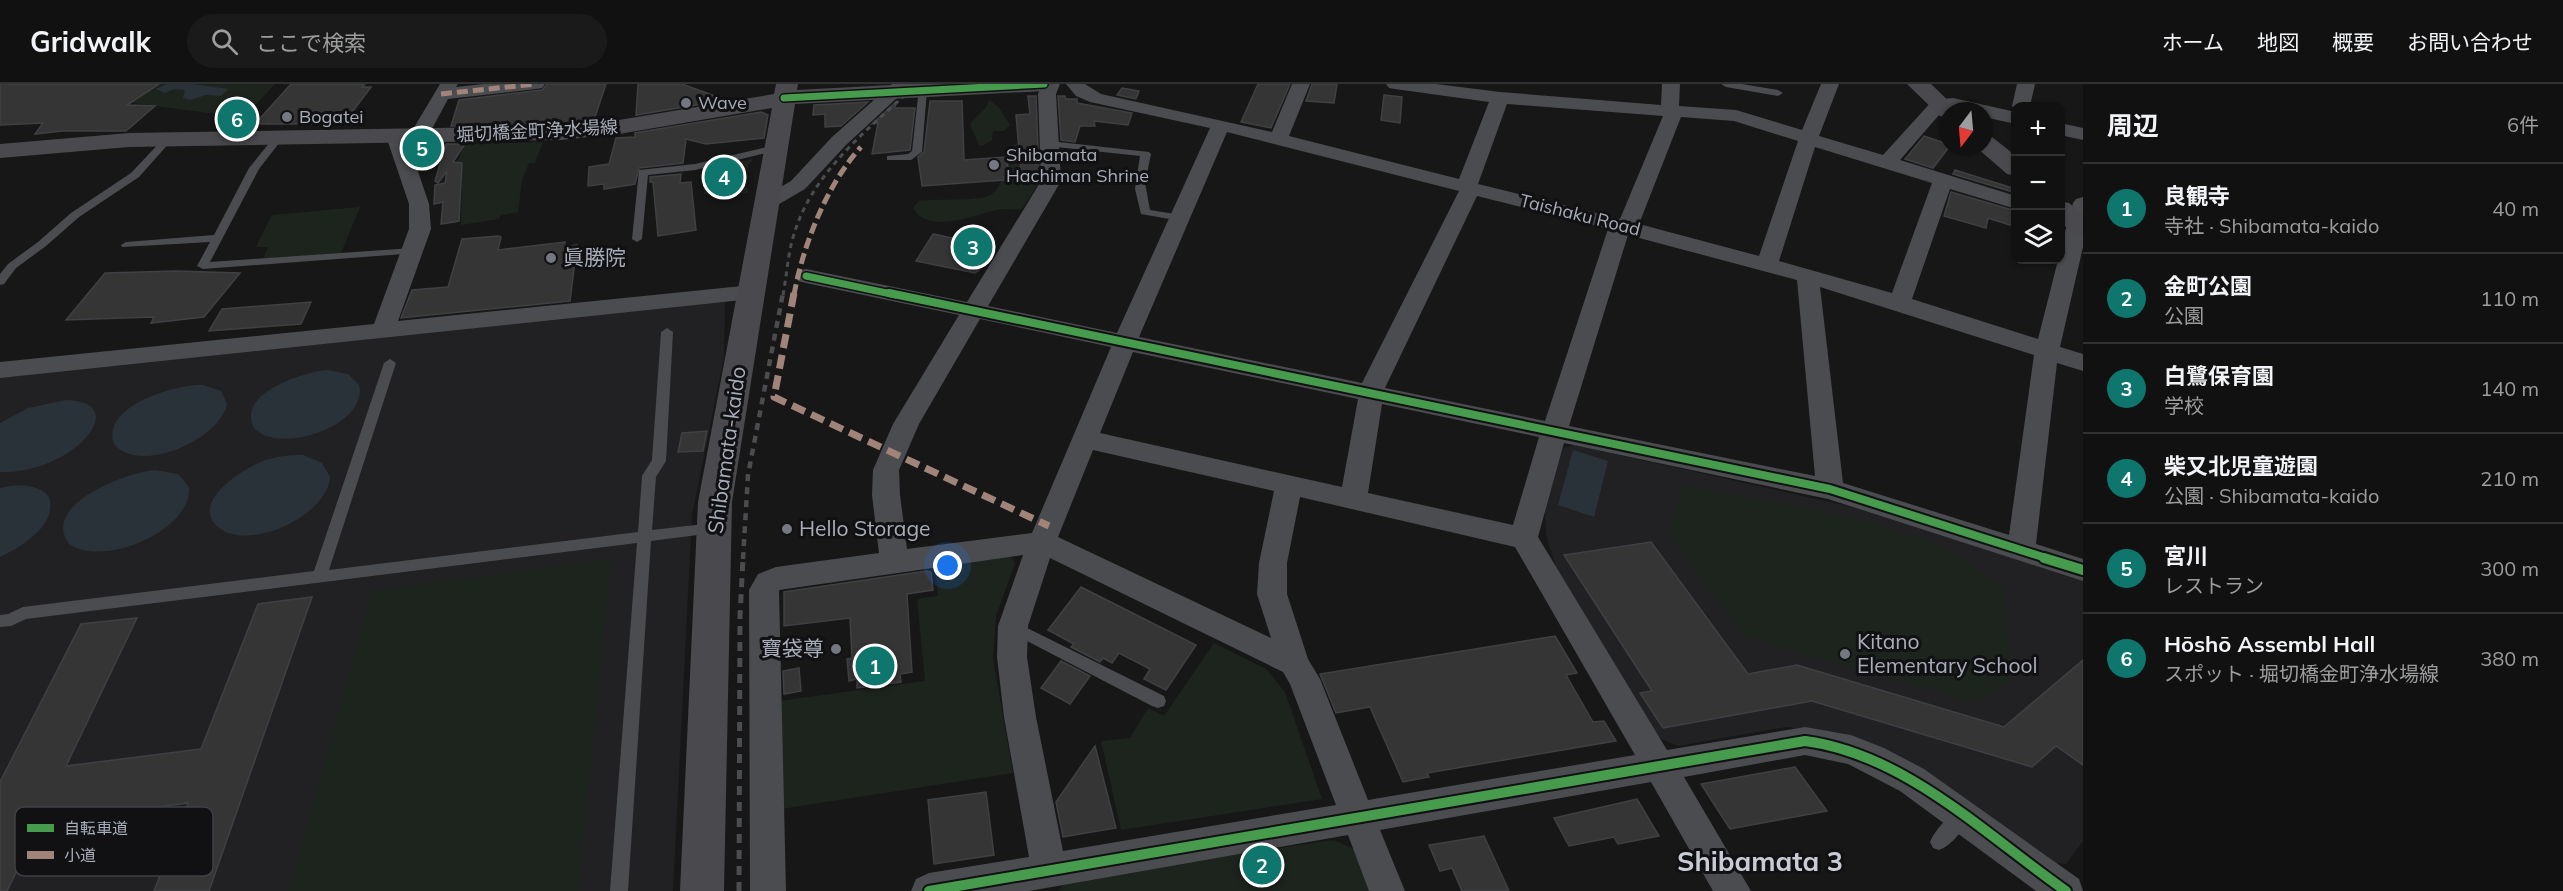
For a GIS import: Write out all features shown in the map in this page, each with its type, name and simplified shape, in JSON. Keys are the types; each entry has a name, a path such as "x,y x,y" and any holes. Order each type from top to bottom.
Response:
{"main road":[{"name":"堀切橋金町浄水場線","path":"0,151 89,142 168,139 538,134 591,130 786,91 1044,84"},
{"path":"1918,84 1939,103"},
{"name":"Shibamata-kaido","path":"702,891 715,502 786,91"},
{"path":"1993,150 2011,166"}],"street":[{"path":"383,330 420,229 408,136 445,89 536,84"},
{"path":"894,561 886,495 886,470 906,424 1051,181 1047,94 1051,84"},
{"name":"Taishaku Road","path":"1075,84 1082,92 1096,98 1278,139 1808,275 1900,301 2083,363"},
{"path":"1278,139 1301,84"},
{"path":"1395,84 1500,98 1542,93 1672,111 1736,116 2011,202"},
{"path":"1671,84 1672,111 1623,226 1554,431 1524,538 1733,891"},
{"path":"1767,264 1818,110 1830,84"},
{"path":"2021,102 2026,84"},
{"path":"767,203 798,185 839,141 906,89"},
{"path":"1353,499 1373,385 1469,187 1470,173 1500,98"},
{"path":"1887,164 1934,109 1939,108"},
{"path":"1993,113 2011,117"},
{"path":"1031,879 1020,717 1012,657 1013,626 1021,597 1042,542 1125,342 1220,126"},
{"path":"2065,130 2083,134"},
{"path":"1900,301 1942,181"},
{"path":"2021,550 2047,350 2074,217"},
{"path":"1808,275 1830,489"},
{"path":"806,276 1830,489 2083,570"},
{"path":"0,370 752,292"},
{"path":"1085,439 1524,538"},
{"path":"1289,485 1273,563 1272,594 1294,663 1304,679 1387,891"},
{"path":"768,891 764,590 768,582 777,578 1042,542 1294,663"},
{"path":"929,891 1031,879 1359,817 1658,765 1783,744 1820,742 1858,751 1922,786 2066,891"}],"lane":[{"path":"1726,84 1778,93"},
{"path":"890,158 911,157 917,152 906,89"},
{"path":"278,138 254,168 203,266 413,251"},
{"path":"0,282 12,266 75,215 135,175 168,139"},
{"path":"1050,144 1146,154 1139,175 1138,192 1145,212 1181,218"},
{"path":"637,239 643,172 695,167 776,148"},
{"path":"126,245 217,238"},
{"path":"619,891 649,476 659,461 667,332"},
{"path":"320,575 390,363"},
{"path":"0,621 11,620 23,613 713,528"},
{"path":"1013,626 1158,701"},
{"path":"1939,842 1962,816"}],"shaded area":[{"path":"129,84 275,84 256,104 224,109 216,114 133,103 133,92"},
{"path":"167,84 193,84 228,89 221,96 206,95 190,100 183,98 185,90 174,89 165,93 156,89"},
{"path":"989,99 1000,109 1010,125 1004,131 993,131 992,140 982,146 979,145 970,124 987,106"},
{"path":"543,142 535,163 529,163 522,180 518,212 501,215 499,219 461,225 462,179 455,180 456,164 465,144"},
{"path":"1017,143 1024,143 1043,177 1022,209 1004,209 942,222 930,221 920,216 913,208 919,201 976,198 990,195 1000,183 1006,154"},
{"path":"753,159 745,175 749,193 704,194 702,170"},
{"path":"360,207 341,253 263,260 268,247 256,247 272,215"},
{"path":"725,301 724,357 692,515 673,891 0,891 0,377"},
{"path":"326,370 348,374 359,385 358,399 350,413 337,424 320,432 282,439 266,436 254,428 251,416 254,405 263,395 288,380"},
{"path":"203,385 221,391 227,404 221,417 210,430 195,441 159,454 141,456 126,453 114,444 113,431 118,419 129,408 159,393 176,388"},
{"path":"66,400 82,402 91,407 95,413 95,421 85,439 66,454 50,462 26,470 0,472 0,423 28,408"},
{"name":"Kitano Elementary School","path":"1574,445 1848,506 2083,580 2083,841 2066,864 2046,862 1909,763 1844,733 1786,727 1678,746 1657,737 1556,568 1546,535 1545,511 1563,448"},
{"path":"1573,450 1608,461 1594,517 1558,505"},
{"path":"303,455 322,463 330,477 326,491 316,505 284,527 265,533 247,536 230,534 217,526 211,516 211,506 216,495 224,486 257,463 284,456"},
{"path":"155,470 178,474 189,487 186,503 176,518 161,531 123,548 103,551 84,550 69,544 63,529 66,516 76,504 108,484"},
{"path":"1683,485 1851,517 1940,544 2003,586 2011,679 1979,703 1745,637 1669,535"},
{"path":"26,486 41,490 49,497 50,507 48,517 36,534 0,557 0,488"},
{"path":"1010,555 1015,563 996,616 993,659 1013,773 781,809 779,701 925,681 917,599 938,596 935,565"},
{"path":"611,559 578,891 289,891 372,591"},
{"path":"1214,643 1266,669 1285,692 1322,799 1121,830 1101,741 1130,738 1148,708 1164,716"},
{"path":"1334,840 1358,851 1372,891 1058,891 1069,879"}],"building":[{"path":"0,84 159,84 127,105 155,106 126,131 63,131 35,134 43,123 0,125"},
{"path":"291,84 365,84 362,87 371,87 343,124 255,124"},
{"path":"547,84 606,84 594,120 561,124 451,126 459,100 542,90"},
{"path":"638,84 682,84 726,100 636,115"},
{"path":"1258,84 1290,84 1271,128 1241,122"},
{"path":"1312,84 1337,84 1334,103 1306,101"},
{"path":"1122,88 1139,91 1136,99 1117,95"},
{"path":"1384,95 1402,97 1400,123 1381,120"},
{"path":"1028,96 1036,96 1039,175 1021,172 1016,115 1030,114"},
{"path":"1058,96 1077,99 1077,103 1132,113 1128,125 1094,121 1095,126 1080,126 1075,142 1061,140"},
{"path":"930,101 962,101 964,160 1006,157 1010,176 1003,177 1004,180 922,186 918,157 924,152"},
{"path":"868,102 841,126 825,127 825,114 813,115 814,105"},
{"path":"895,103 895,108 915,108 910,150 872,154 878,123 872,124"},
{"path":"761,112 768,115 764,138 706,144 686,139 683,163 639,168 635,184 604,189 604,184 588,186 589,167 609,164 616,138 635,137 635,133"},
{"path":"1924,136 1939,141 1939,156 1942,156 1933,168 1905,159"},
{"path":"446,144 465,144 453,162 462,163 459,221 441,224 443,202 434,204 435,185 445,183 447,171 438,183 435,181"},
{"path":"1955,170 2011,187 2011,191 1953,174"},
{"path":"681,174 680,183 691,182 696,230 658,236 653,182 650,182 650,177"},
{"path":"1951,192 2011,210 2011,225 1988,218 1986,228 1944,216"},
{"path":"933,234 991,246 989,250 992,250 975,273 916,261"},
{"path":"501,237 498,250 565,242 565,247 577,245 570,301 401,318 412,290 448,287 462,239"},
{"path":"175,271 240,273 204,317 151,323 154,317 66,320 105,273"},
{"path":"311,302 301,324 209,331 222,309"},
{"path":"707,431 703,451 678,452 682,433"},
{"path":"1651,542 1748,674 1797,665 2004,727 2083,660 2083,765 2056,746 2032,767 1812,701 1663,728 1640,693 1652,691 1564,555"},
{"path":"931,572 933,590 907,594 912,672 900,674 901,682 857,688 857,679 849,681 847,659 852,658 850,618 784,626 784,592"},
{"path":"1081,587 1196,645 1166,690 1144,679 1150,669 1119,653 1112,663 1103,658 1100,662 1071,647 1074,644 1048,630"},
{"path":"312,597 209,891 154,891 160,876 213,876 213,807 186,807 188,803 158,807 15,807 15,875 7,891 0,891 0,782 81,624 137,618 66,766 201,749 258,604"},
{"path":"1555,636 1577,673 1566,675 1593,722 1604,721 1616,741 1427,773 1429,777 1403,782 1370,707 1336,713 1320,674"},
{"path":"1061,661 1090,676 1070,704 1041,688"},
{"path":"799,668 801,691 784,694 783,671"},
{"path":"1095,746 1116,828 1063,837 1056,802"},
{"path":"1795,767 1827,811 1730,829 1701,784"},
{"path":"986,792 994,855 934,864 928,800"},
{"path":"1637,799 1659,836 1618,844 1614,837 1569,846 1554,818"},
{"path":"1484,836 1509,891 1462,891 1452,868 1440,871 1429,845"}],"railway":[{"path":"783,295 795,231 816,188 846,150 917,84"},
{"path":"743,559 748,475 783,293"},
{"path":"739,891 740,616 743,558"}],"marked path":[{"path":"441,94 536,84"},
{"path":"861,147 848,161 825,197 796,282 774,397 1049,526"}],"cycle path":[{"path":"784,98 1044,84"},
{"path":"806,276 1830,489 2083,570"},
{"path":"929,891 1805,741 1851,750 1892,768 1931,793 2066,891"}],"place":[{"name":"Wave","path":"686,103"},
{"name":"Bogatei","path":"287,117"},
{"name":"Hōshō Assembl Hall","path":"237,119"},
{"name":"宮川","path":"422,148"},
{"name":"Shibamata Hachiman Shrine","path":"994,165"},
{"name":"柴又北児童遊園","path":"724,177"},
{"name":"白鷺保育園","path":"973,247"},
{"name":"眞勝院","path":"551,258"},
{"name":"Hello Storage","path":"787,529"},
{"name":"寶袋尊","path":"836,649"},
{"name":"Kitano Elementary School","path":"1845,654"},
{"name":"良観寺","path":"875,666"},
{"name":"金町公園","path":"1262,865"}],"district":[{"name":"Shibamata 3","path":"1760,862"}]}
